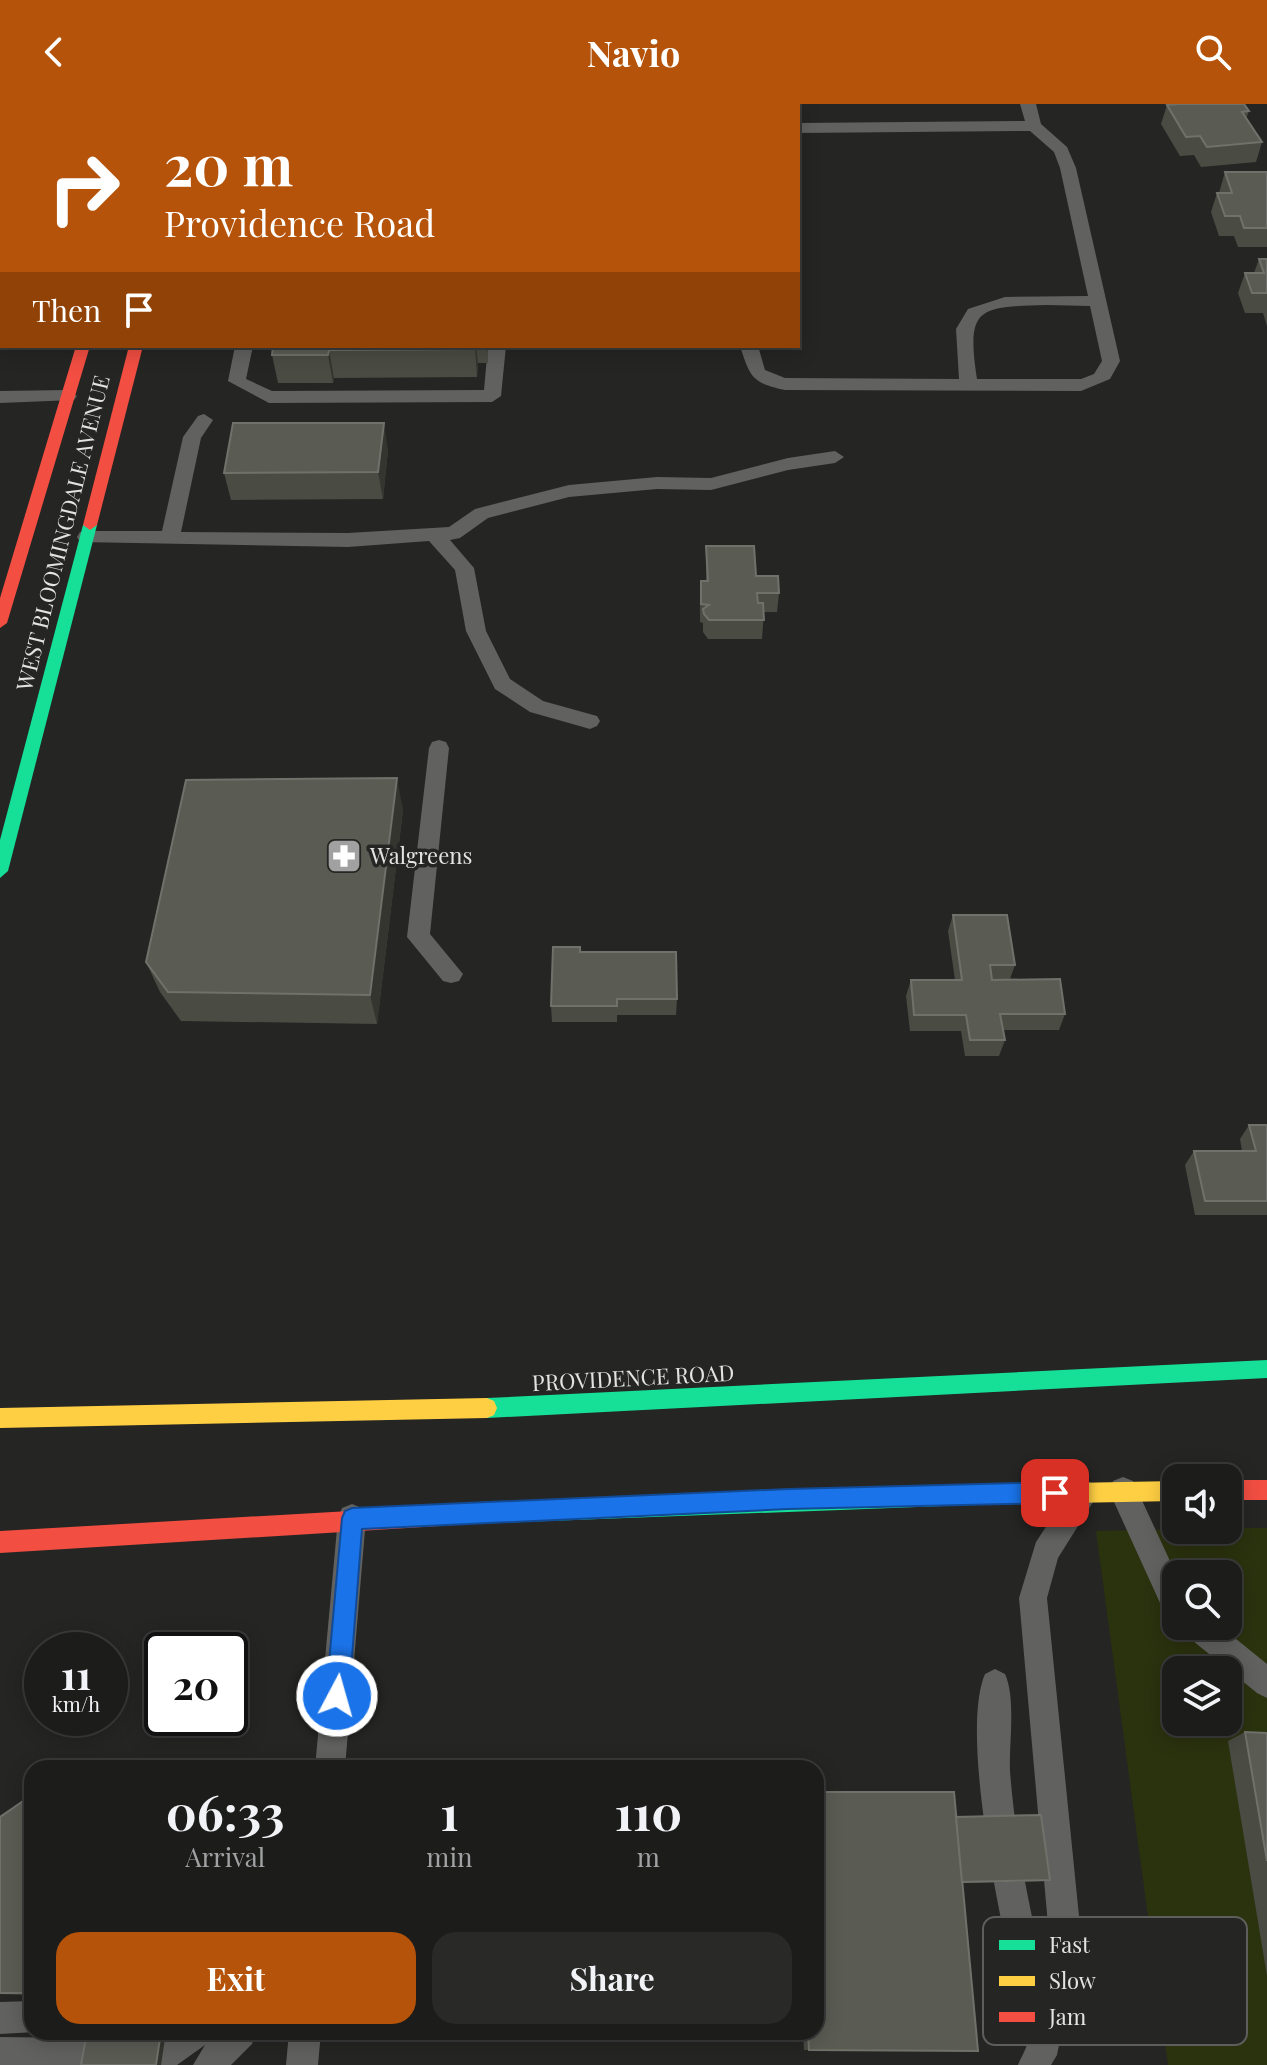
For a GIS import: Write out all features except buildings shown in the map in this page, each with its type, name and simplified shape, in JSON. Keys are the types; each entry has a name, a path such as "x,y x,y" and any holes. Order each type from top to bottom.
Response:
{"main road":[{"name":"WEST BLOOMINGDALE AVENUE","path":"0,623 82,348"},
{"name":"WEST BLOOMINGDALE AVENUE","path":"0,871 135,348"},
{"name":"PROVIDENCE ROAD","path":"0,1418 530,1407 1267,1369"},
{"path":"1242,1490 1267,1490"},
{"path":"0,1542 352,1518 788,1499 1162,1491"}],"lane":[{"path":"750,348 757,373 770,381 785,384 1081,385 1097,382 1107,373 1111,361 1068,168 1061,150 1034,126 1028,104"},
{"path":"800,128 1034,126"},
{"path":"969,385 964,333 967,320 976,311 1012,302 1098,301"},
{"path":"244,348 237,381 269,397 492,396 497,348"},
{"path":"0,397 68,396"},
{"path":"170,538 192,437 204,420"},
{"path":"87,537 348,540 453,533 482,513 569,491 657,483 711,484 788,464 835,457"},
{"path":"434,534 464,568 476,631 502,684 537,707 590,721"},
{"path":"439,748 418,937 451,974"},
{"path":"1123,1491 1162,1576"},
{"path":"1063,1917 1033,1598 1038,1574 1052,1541 1085,1492"},
{"path":"331,1760 352,1518"},
{"path":"1214,1640 1267,1683"},
{"path":"995,1684 992,1734 1015,1917"},
{"path":"0,2018 24,2017"},
{"path":"0,2053 163,2055 185,2040"},
{"path":"209,2065 232,2040"},
{"path":"302,2065 304,2040"}],"green space":[{"path":"1242,1528 1267,1528 1267,2065 1168,2065 1165,2045 1247,2045 1247,1917 1148,1917 1096,1531 1162,1530 1162,1544 1242,1544"}],"traffic: fast":[{"path":"0,871 90,525"},
{"path":"487,1408 1267,1369"},
{"path":"472,1514 969,1495"}],"traffic: slow":[{"path":"0,1418 487,1408"},
{"path":"969,1495 1162,1491"}],"traffic: jam":[{"path":"0,623 82,348"},
{"path":"90,525 135,348"},
{"path":"1242,1490 1267,1490"},
{"path":"0,1542 472,1514"}],"place":[{"name":"Walgreens","path":"344,856"}],"route":[{"path":"337,1696 352,1518 788,1499 1055,1493"}]}
